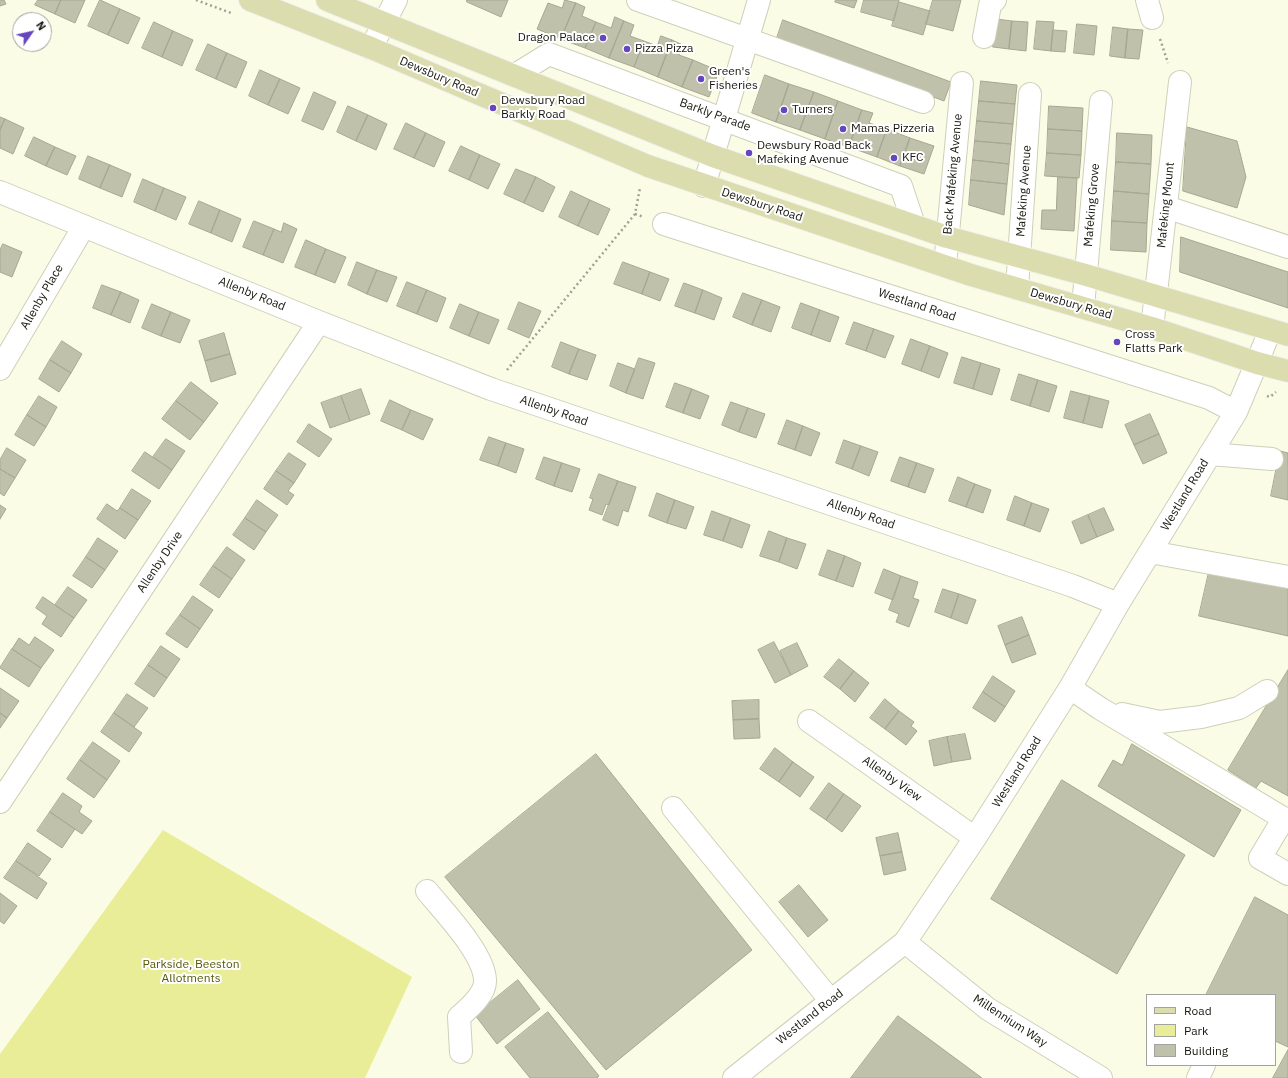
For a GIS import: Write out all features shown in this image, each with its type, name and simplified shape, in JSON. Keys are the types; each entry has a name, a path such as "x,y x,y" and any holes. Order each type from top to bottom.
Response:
{"main road":[{"name":"Dewsbury Road","path":"250,0 371,48 648,166 704,186 945,265 1152,328 1257,363 1288,371"},
{"path":"327,0 713,156 947,237 1156,295 1279,333"}],"street":[{"path":"371,48 396,0"},
{"path":"638,0 923,102"},
{"path":"704,186 759,0"},
{"path":"984,37 990,5 995,0"},
{"name":"Barkly Parade","path":"515,75 549,54 724,118 901,186 914,225"},
{"name":"Mafeking Mount","path":"1152,328 1180,82"},
{"name":"Back Mafeking Avenue","path":"945,265 962,84"},
{"name":"Mafeking Avenue","path":"1017,288 1030,94"},
{"name":"Mafeking Grove","path":"1083,307 1101,102"},
{"name":"Allenby Road","path":"0,192 319,322 491,389 1073,586 1118,604"},
{"path":"1166,206 1288,247"},
{"name":"Westland Road","path":"664,224 1198,394 1236,412"},
{"name":"Allenby Place","path":"0,369 84,226"},
{"name":"Allenby Drive","path":"0,802 319,322"},
{"name":"Westland Road","path":"734,1078 905,942 975,838 1070,688 1118,604 1236,412 1257,363 1279,333"},
{"path":"1210,454 1272,460"},
{"path":"1150,552 1288,577"},
{"path":"1070,688 1102,709 1118,729 1286,820 1260,858 1288,874"},
{"path":"1102,709 1160,722 1201,717 1239,708 1267,690"},
{"name":"Allenby View","path":"809,721 975,838"},
{"path":"673,808 831,1001"},
{"path":"427,891 464,937 479,959 485,981 478,999 459,1018 461,1052"},
{"name":"Millennium Way","path":"905,942 988,1009 1101,1078"},
{"path":"1198,1078 1204,1066"}],"path":[{"path":"1150,9 1168,62 1180,82"},
{"path":"491,389 635,214 641,184"}],"green space":[{"name":"Parkside, Beeston Allotments","path":"163,830 412,977 365,1078 0,1078 0,1054"}],"building":[{"path":"0,0 4,0 6,4 0,6"},
{"path":"38,0 61,0 55,14 35,5"},
{"path":"61,0 85,0 75,23 55,14"},
{"path":"100,0 120,9 108,35 88,26"},
{"path":"467,0 508,0 501,17 467,2"},
{"path":"565,0 576,3 561,39 537,29 548,3 562,8"},
{"path":"836,0 857,0 854,8 835,2"},
{"path":"864,0 899,0 894,21 861,12"},
{"path":"933,0 961,0 953,31 926,24"},
{"path":"899,2 930,11 923,35 892,26"},
{"path":"576,3 585,7 582,16 596,22 585,48 561,39"},
{"path":"120,9 140,18 128,44 108,35"},
{"name":"Dragon Palace","path":"615,17 624,21 609,58 585,48 596,22 611,28"},
{"path":"996,19 1012,21 1009,49 993,47"},
{"path":"783,20 951,82 944,101 777,38"},
{"name":"Pizza Pizza","path":"624,21 634,25 630,36 644,41 634,67 609,58"},
{"path":"1012,21 1028,22 1026,51 1009,49"},
{"path":"1037,21 1054,22 1051,51 1034,49"},
{"path":"154,22 173,31 162,57 142,48"},
{"path":"1077,24 1097,26 1094,55 1074,53"},
{"path":"1113,27 1128,29 1125,58 1110,56"},
{"path":"1128,29 1143,30 1139,59 1125,58"},
{"path":"1053,30 1067,31 1065,52 1051,51"},
{"path":"173,31 193,40 182,66 162,57"},
{"path":"661,36 672,40 658,77 634,67 644,41 657,46"},
{"path":"672,40 683,45 679,55 693,60 682,87 658,77"},
{"path":"208,44 227,53 216,79 196,70"},
{"path":"227,53 247,62 236,88 216,79"},
{"name":"Green's Fisheries","path":"693,60 719,71 709,97 682,87"},
{"path":"260,70 280,79 268,105 249,96"},
{"path":"765,75 789,84 776,122 752,113"},
{"path":"280,79 300,88 288,114 268,105"},
{"path":"981,81 1017,85 1015,104 979,101"},
{"path":"789,84 814,92 800,130 776,122"},
{"path":"314,92 336,102 323,130 302,121"},
{"path":"814,92 838,101 825,139 800,130"},
{"path":"838,101 862,110 849,147 825,139"},
{"path":"979,101 1015,104 1013,124 977,121"},
{"path":"348,106 368,115 356,141 337,132"},
{"path":"1049,106 1083,108 1082,131 1048,129"},
{"path":"862,110 873,113 869,123 887,129 877,157 849,147"},
{"path":"368,115 387,124 376,150 356,141"},
{"path":"0,117 5,119 0,130"},
{"path":"5,119 24,128 13,154 0,148 0,130"},
{"path":"977,121 1013,124 1011,144 975,141"},
{"path":"406,123 426,133 414,158 394,149"},
{"path":"1187,127 1237,141 1246,177 1237,208 1183,191"},
{"path":"887,129 910,138 900,166 877,157"},
{"path":"1048,129 1082,131 1081,155 1047,153"},
{"path":"426,133 445,142 434,167 414,158"},
{"path":"1117,133 1152,135 1151,164 1116,162"},
{"path":"34,137 55,147 46,166 25,156"},
{"path":"910,138 934,146 924,174 900,166"},
{"path":"975,141 1011,144 1009,164 973,160"},
{"path":"461,146 480,155 469,180 449,171"},
{"path":"55,147 76,156 67,175 46,166"},
{"path":"1047,153 1081,155 1079,178 1045,176"},
{"path":"480,155 500,164 488,189 469,180"},
{"path":"88,156 110,165 100,188 79,179"},
{"path":"973,160 1009,164 1007,184 971,180"},
{"path":"1116,162 1151,164 1149,194 1114,191"},
{"path":"110,165 131,174 122,197 100,188"},
{"path":"516,169 536,177 524,203 504,194"},
{"path":"536,177 555,187 543,212 524,203"},
{"path":"1058,177 1077,178 1074,231 1041,229 1042,210 1056,210"},
{"path":"143,179 164,188 155,211 134,202"},
{"path":"971,180 1007,184 1004,215 969,205"},
{"path":"164,188 186,197 176,220 155,211"},
{"path":"571,191 590,200 578,226 559,217"},
{"path":"1114,191 1149,194 1147,223 1112,221"},
{"path":"590,200 610,209 598,235 578,226"},
{"path":"199,201 220,210 211,233 189,224"},
{"path":"220,210 241,219 232,242 211,233"},
{"path":"254,221 274,229 263,255 243,247"},
{"path":"1112,221 1147,223 1146,252 1111,250"},
{"path":"284,223 297,229 283,263 263,255 274,229 281,232"},
{"path":"1181,237 1288,272 1288,308 1180,272"},
{"path":"306,240 326,249 315,275 295,267"},
{"path":"3,244 22,252 12,277 0,272 0,250"},
{"path":"326,249 346,257 335,283 315,275"},
{"path":"357,262 377,270 367,294 348,285"},
{"path":"623,262 650,272 642,294 614,284"},
{"path":"377,270 397,277 387,302 367,294"},
{"path":"650,272 669,279 660,301 642,294"},
{"path":"407,282 427,290 417,314 397,306"},
{"path":"684,283 703,290 695,313 675,306"},
{"path":"102,285 121,292 111,315 93,308"},
{"path":"427,290 446,298 437,322 417,314"},
{"path":"703,290 722,298 714,320 695,313"},
{"path":"121,292 139,300 130,323 111,315"},
{"path":"743,293 762,300 752,325 733,317"},
{"path":"762,300 780,307 771,332 752,325"},
{"path":"519,302 541,311 529,338 508,329"},
{"path":"801,303 820,310 811,335 792,328"},
{"path":"152,304 171,312 161,336 142,328"},
{"path":"460,304 479,312 469,336 450,328"},
{"path":"820,310 839,317 830,342 811,335"},
{"path":"171,312 190,320 180,343 161,336"},
{"path":"479,312 499,320 489,344 469,336"},
{"path":"854,322 874,329 866,351 846,344"},
{"path":"874,329 894,336 885,358 866,351"},
{"path":"224,333 230,354 205,361 199,341"},
{"path":"911,339 930,346 921,371 902,364"},
{"path":"62,341 82,354 71,373 50,360"},
{"path":"561,342 579,349 569,374 552,367"},
{"path":"930,346 948,353 939,378 921,371"},
{"path":"579,349 596,355 587,380 569,374"},
{"path":"230,354 236,374 211,382 205,361"},
{"path":"962,357 981,363 973,389 954,383"},
{"path":"639,358 655,363 643,399 626,393"},
{"path":"50,360 71,373 59,392 39,379"},
{"path":"618,363 635,369 626,393 610,386"},
{"path":"981,363 1000,369 992,395 973,389"},
{"path":"1019,374 1038,380 1030,406 1011,400"},
{"path":"1038,380 1057,386 1049,412 1030,406"},
{"path":"191,382 218,403 204,422 176,401"},
{"path":"675,383 692,389 683,413 666,407"},
{"path":"361,389 370,414 350,421 341,396"},
{"path":"692,389 709,396 700,419 683,413"},
{"path":"1071,391 1090,396 1083,423 1064,418"},
{"path":"39,396 57,407 46,427 27,415"},
{"path":"341,396 350,421 330,428 321,403"},
{"path":"1090,396 1109,401 1102,428 1083,423"},
{"path":"390,400 411,410 402,430 381,421"},
{"path":"176,401 204,422 190,440 162,419"},
{"path":"731,402 748,408 739,432 722,425"},
{"path":"748,408 765,414 756,438 739,432"},
{"path":"411,410 433,419 423,440 402,430"},
{"path":"1150,414 1159,434 1134,445 1125,425"},
{"path":"27,415 46,427 34,446 15,435"},
{"path":"787,420 803,426 795,450 778,444"},
{"path":"309,424 332,439 319,457 297,442"},
{"path":"803,426 820,433 811,456 795,450"},
{"path":"1159,434 1167,453 1143,464 1134,445"},
{"path":"489,437 506,443 498,466 480,460"},
{"path":"166,439 185,451 172,470 153,457"},
{"path":"844,440 861,446 852,469 836,463"},
{"path":"506,443 524,449 516,473 498,466"},
{"path":"861,446 878,452 869,476 852,469"},
{"path":"7,448 26,460 15,478 0,469 0,460"},
{"path":"1280,451 1288,453 1288,500 1271,496"},
{"path":"145,452 172,470 159,489 132,471"},
{"path":"289,453 306,464 294,483 276,471"},
{"path":"544,457 562,463 554,486 536,479"},
{"path":"900,457 917,463 908,487 891,481"},
{"path":"562,463 580,469 572,492 554,486"},
{"path":"917,463 934,469 925,493 908,487"},
{"path":"0,469 15,478 4,496 0,493"},
{"path":"276,471 294,483 288,491 294,495 287,505 264,489"},
{"path":"599,474 618,481 609,505 606,504 602,515 589,510 593,499 590,498"},
{"path":"958,477 975,484 966,507 949,501"},
{"path":"618,481 636,487 628,512 623,510 618,526 603,520"},
{"path":"975,484 991,490 983,513 966,507"},
{"path":"132,489 151,501 138,520 120,508"},
{"path":"657,493 675,500 667,523 649,516"},
{"path":"1015,496 1032,503 1024,526 1007,520"},
{"path":"257,500 278,515 266,532 245,518"},
{"path":"675,500 694,507 686,529 667,523"},
{"path":"1032,503 1049,509 1040,532 1024,526"},
{"path":"107,504 117,511 120,508 138,520 125,539 97,519"},
{"path":"0,505 6,509 0,519"},
{"path":"1104,508 1114,530 1097,537 1088,515"},
{"path":"712,511 731,518 723,541 704,535"},
{"path":"1088,515 1097,537 1081,544 1072,522"},
{"path":"245,518 266,532 254,550 233,535"},
{"path":"731,518 750,525 742,548 723,541"},
{"path":"769,531 787,538 779,562 760,556"},
{"path":"98,538 118,551 105,570 86,557"},
{"path":"787,538 806,544 797,569 779,562"},
{"path":"227,547 245,560 232,579 213,566"},
{"path":"828,550 845,556 836,581 819,575"},
{"path":"845,556 861,563 853,587 836,581"},
{"path":"86,557 105,570 92,588 73,576"},
{"path":"213,566 232,579 219,598 200,585"},
{"path":"884,569 901,576 893,600 875,593"},
{"path":"1209,572 1288,587 1288,636 1199,616"},
{"path":"901,576 918,582 913,598 919,600 909,627 896,622 899,614 889,610"},
{"path":"68,587 87,600 74,618 55,605"},
{"path":"943,589 959,594 951,618 935,612"},
{"path":"959,594 976,600 967,624 951,618"},
{"path":"193,596 213,610 200,629 180,615"},
{"path":"43,597 74,618 61,637 42,624 47,616 36,608"},
{"path":"180,615 200,629 187,648 166,634"},
{"path":"1022,617 1029,635 1005,645 998,626"},
{"path":"1029,635 1036,654 1012,663 1005,645"},
{"path":"35,637 54,650 41,668 12,649 19,638 29,645"},
{"path":"774,642 791,675 775,683 758,650"},
{"path":"797,643 808,666 791,675 780,651"},
{"path":"161,646 180,659 167,678 148,665"},
{"path":"12,649 41,668 29,687 0,668"},
{"path":"839,659 854,671 840,689 824,677"},
{"path":"148,665 167,678 154,697 135,684"},
{"path":"1288,670 1288,796 1261,781 1256,788 1228,770"},
{"path":"854,671 869,683 855,702 840,689"},
{"path":"993,676 1015,691 1005,707 983,692"},
{"path":"0,688 19,701 7,718 0,713"},
{"path":"983,692 1005,707 995,722 973,708"},
{"path":"127,694 148,708 134,727 114,713"},
{"path":"885,699 899,711 885,729 870,718"},
{"path":"759,700 759,719 733,720 732,701"},
{"path":"899,711 914,722 911,726 917,731 906,745 885,729"},
{"path":"0,713 7,718 0,728"},
{"path":"114,713 142,733 129,752 101,732"},
{"path":"759,719 760,738 734,739 733,720"},
{"path":"965,734 971,759 952,762 947,737"},
{"path":"947,737 952,762 934,766 929,741"},
{"path":"93,742 120,761 107,780 80,760"},
{"path":"1132,744 1241,810 1214,857 1098,786 1113,760 1122,765"},
{"path":"775,748 793,762 779,782 760,769"},
{"path":"596,754 752,950 606,1070 445,877"},
{"path":"80,760 107,780 94,798 67,779"},
{"path":"793,762 814,777 800,797 779,782"},
{"path":"1062,780 1185,855 1117,974 991,899"},
{"path":"829,783 844,794 826,820 810,809"},
{"path":"63,793 82,806 79,812 92,821 82,834 50,812"},
{"path":"844,794 861,806 842,832 826,820"},
{"path":"50,812 75,829 62,848 37,831"},
{"path":"898,833 902,852 880,856 876,838"},
{"path":"28,843 51,859 39,876 16,861"},
{"path":"902,852 906,870 884,875 880,856"},
{"path":"16,861 47,883 37,899 4,878"},
{"path":"799,885 828,920 808,937 779,902"},
{"path":"0,893 17,906 4,924 0,921"},
{"path":"1255,897 1288,915 1288,1047 1276,1041 1276,994 1206,994"},
{"path":"518,980 540,1009 497,1044 475,1015"},
{"path":"548,1012 599,1076 597,1078 530,1078 505,1047"},
{"path":"898,1016 982,1078 851,1078"},
{"path":"1288,1050 1288,1078 1273,1078"}],"place":[{"name":"Dragon Palace","path":"603,38"},
{"name":"Pizza Pizza","path":"627,49"},
{"name":"Green's Fisheries","path":"701,79"},
{"name":"Dewsbury Road Barkly Road","path":"493,108"},
{"name":"Turners","path":"784,110"},
{"name":"Mamas Pizzeria","path":"843,129"},
{"name":"Dewsbury Road Back Mafeking Avenue","path":"749,153"},
{"name":"KFC","path":"894,158"},
{"name":"Cross Flatts Park","path":"1117,342"}]}
